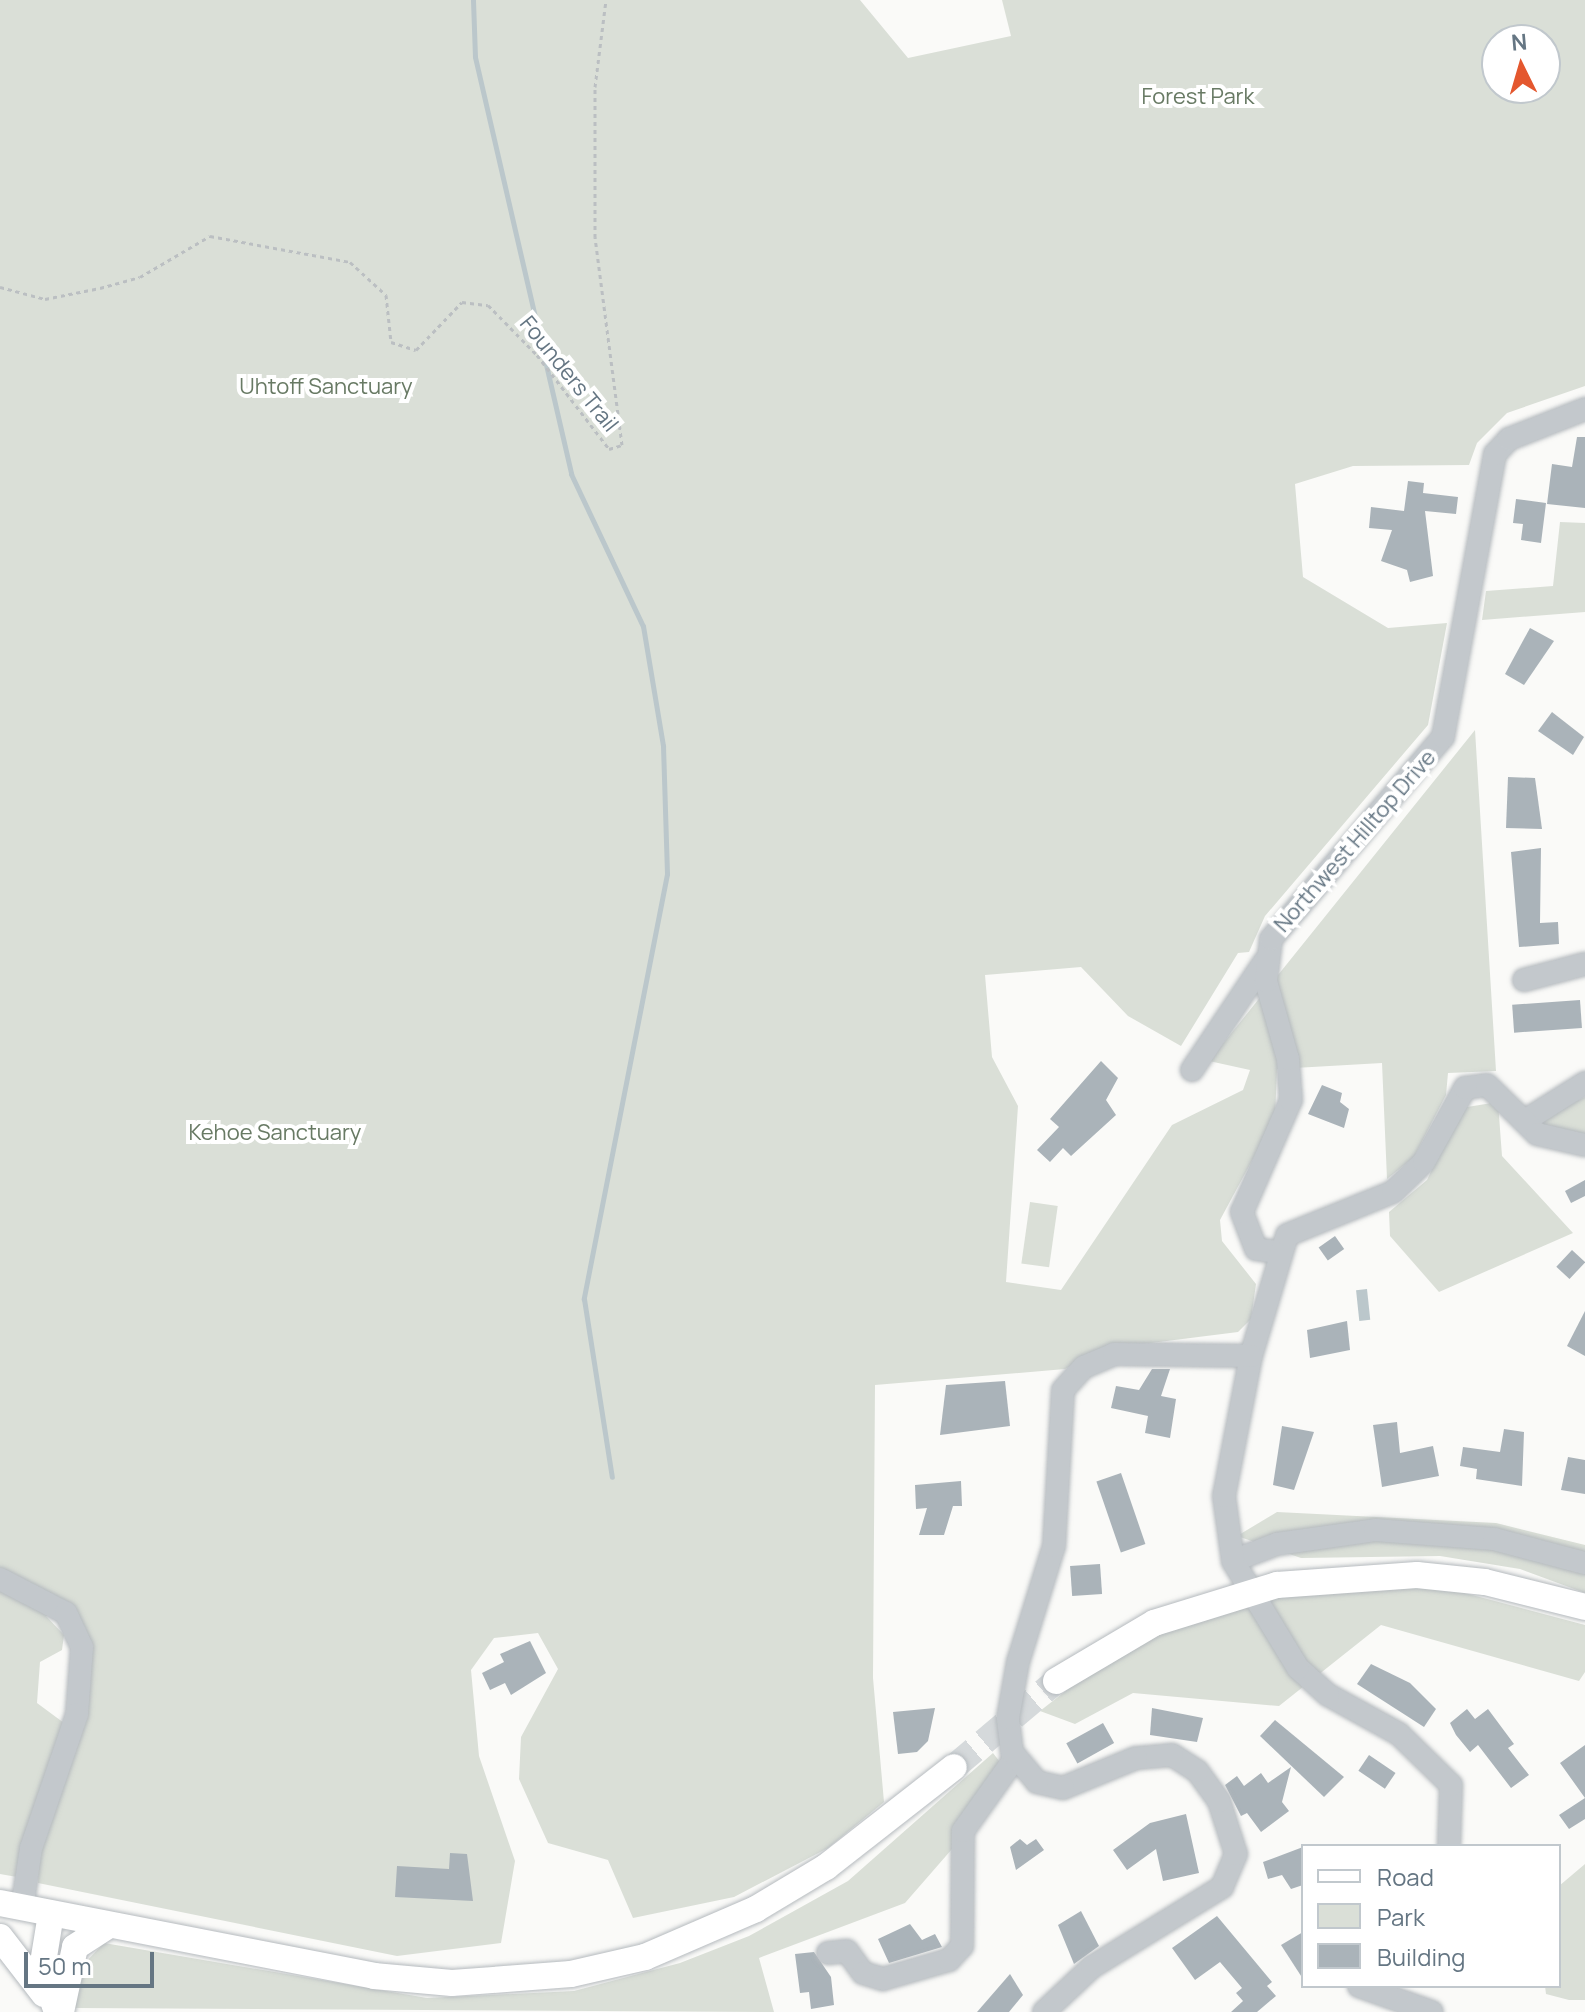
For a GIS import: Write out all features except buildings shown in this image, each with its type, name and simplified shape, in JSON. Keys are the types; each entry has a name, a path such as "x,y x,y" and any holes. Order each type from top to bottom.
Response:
{"main road":[{"path":"1056,1681 1154,1623 1249,1589 1417,1575 1485,1582 1585,1607"},
{"path":"11,1905 386,1978 452,1983 571,1974 645,1957 756,1909 826,1867 954,1767"},
{"path":"51,1914 42,1969 58,2012"},
{"path":"58,2012 75,1947 109,1925"},
{"path":"0,1937 58,2012"}],"street":[{"name":"Northwest Hilltop Drive","path":"1192,1070 1265,961 1282,923 1443,737 1495,454 1509,439 1585,409"},
{"path":"1265,961 1291,1100 1242,1212 1256,1249 1277,1252"},
{"path":"1524,980 1585,964"},
{"path":"1526,1120 1585,1083"},
{"path":"1449,1844 1451,1785 1399,1734 1328,1695 1298,1668 1233,1561 1224,1496 1251,1356 1277,1252 1287,1235 1374,1204 1410,1178 1465,1088 1487,1085 1537,1134 1585,1145"},
{"path":"1044,2012 1092,1967 1222,1887 1235,1865 1235,1843 1219,1801 1197,1771 1172,1755 1136,1758 1063,1788 1037,1782 1015,1758 1008,1718 1050,1566 1063,1390 1084,1367 1114,1354 1251,1356"},
{"path":"1233,1561 1277,1544 1375,1530 1494,1539 1585,1563"},
{"path":"0,1579 66,1613 82,1647 77,1714 11,1905"},
{"path":"828,1953 847,1951 863,1973 883,1979 949,1960 962,1946 963,1831 1015,1758"},
{"path":"1365,1988 1432,2012"}],"path":[{"name":"Founders Trail","path":"0,287 45,299 100,288 140,277 210,236 350,262 386,295 391,342 416,350 462,302 488,305 537,355 609,449 622,445 595,237 595,87 606,0"}],"green space":[{"path":"0,0 860,0 908,58 1011,36 1002,0 1585,0 1585,386 1507,413 1477,443 1469,465 1353,466 1295,484 1303,577 1388,628 1447,623 1428,725 1265,916 1249,952 1238,953 1181,1046 1128,1016 1081,967 985,975 992,1057 1018,1106 1006,1282 1061,1290 1172,1125 1243,1090 1250,1070 1209,1061 1475,730 1496,1071 1448,1073 1446,1095 1414,1157 1387,1179 1382,1063 1277,1069 1275,1118 1220,1220 1222,1241 1256,1284 1251,1319 1238,1332 1103,1349 1065,1369 875,1385 873,1678 884,1802 828,1848 734,1897 633,1918 608,1860 548,1843 519,1779 521,1737 558,1669 538,1633 494,1638 471,1670 479,1756 515,1861 501,1943 397,1956 38,1883 39,1851 84,1723 74,1614 46,1616 64,1635 62,1650 40,1662 37,1703 64,1723 17,1877 0,1874"},
{"path":"1560,522 1585,523 1585,612 1482,620 1486,591 1553,586"},
{"path":"1585,1097 1585,1137 1532,1126 1572,1103"},
{"path":"1498,1102 1502,1156 1573,1233 1439,1292 1390,1236 1389,1212 1427,1180 1461,1108"},
{"path":"1030,1202 1058,1206 1049,1267 1021,1263"},
{"path":"1277,1512 1496,1523 1585,1545 1585,1593 1520,1569 1440,1556 1301,1558 1237,1536"},
{"path":"1346,1585 1442,1587 1585,1625 1585,1672 1579,1681 1381,1625 1279,1706 1133,1693 1075,1724 1040,1711 1113,1654 1242,1600"},
{"path":"993,1753 1013,1779 905,1903 759,1958 774,2012 74,2008 78,1970 104,1943 427,1998 574,1991 680,1963 749,1936 848,1881"},
{"path":"1585,1864 1585,2000 1569,2000 1546,1994 1545,1988 1561,1988 1561,1884"}],"shaded area":[{"path":"1367,1289 1370,1320 1359,1321 1356,1290"}],"waterway":[{"path":"473,0 475,57 571,474 643,626 663,746 667,874 584,1299 612,1477"}],"tunnel":[{"path":"954,1767 1056,1681"}],"park label":[{"name":"Forest Park","path":"1198,97"},
{"name":"Uhtoff Sanctuary","path":"326,387"},
{"name":"Kehoe Sanctuary","path":"275,1133"}]}
